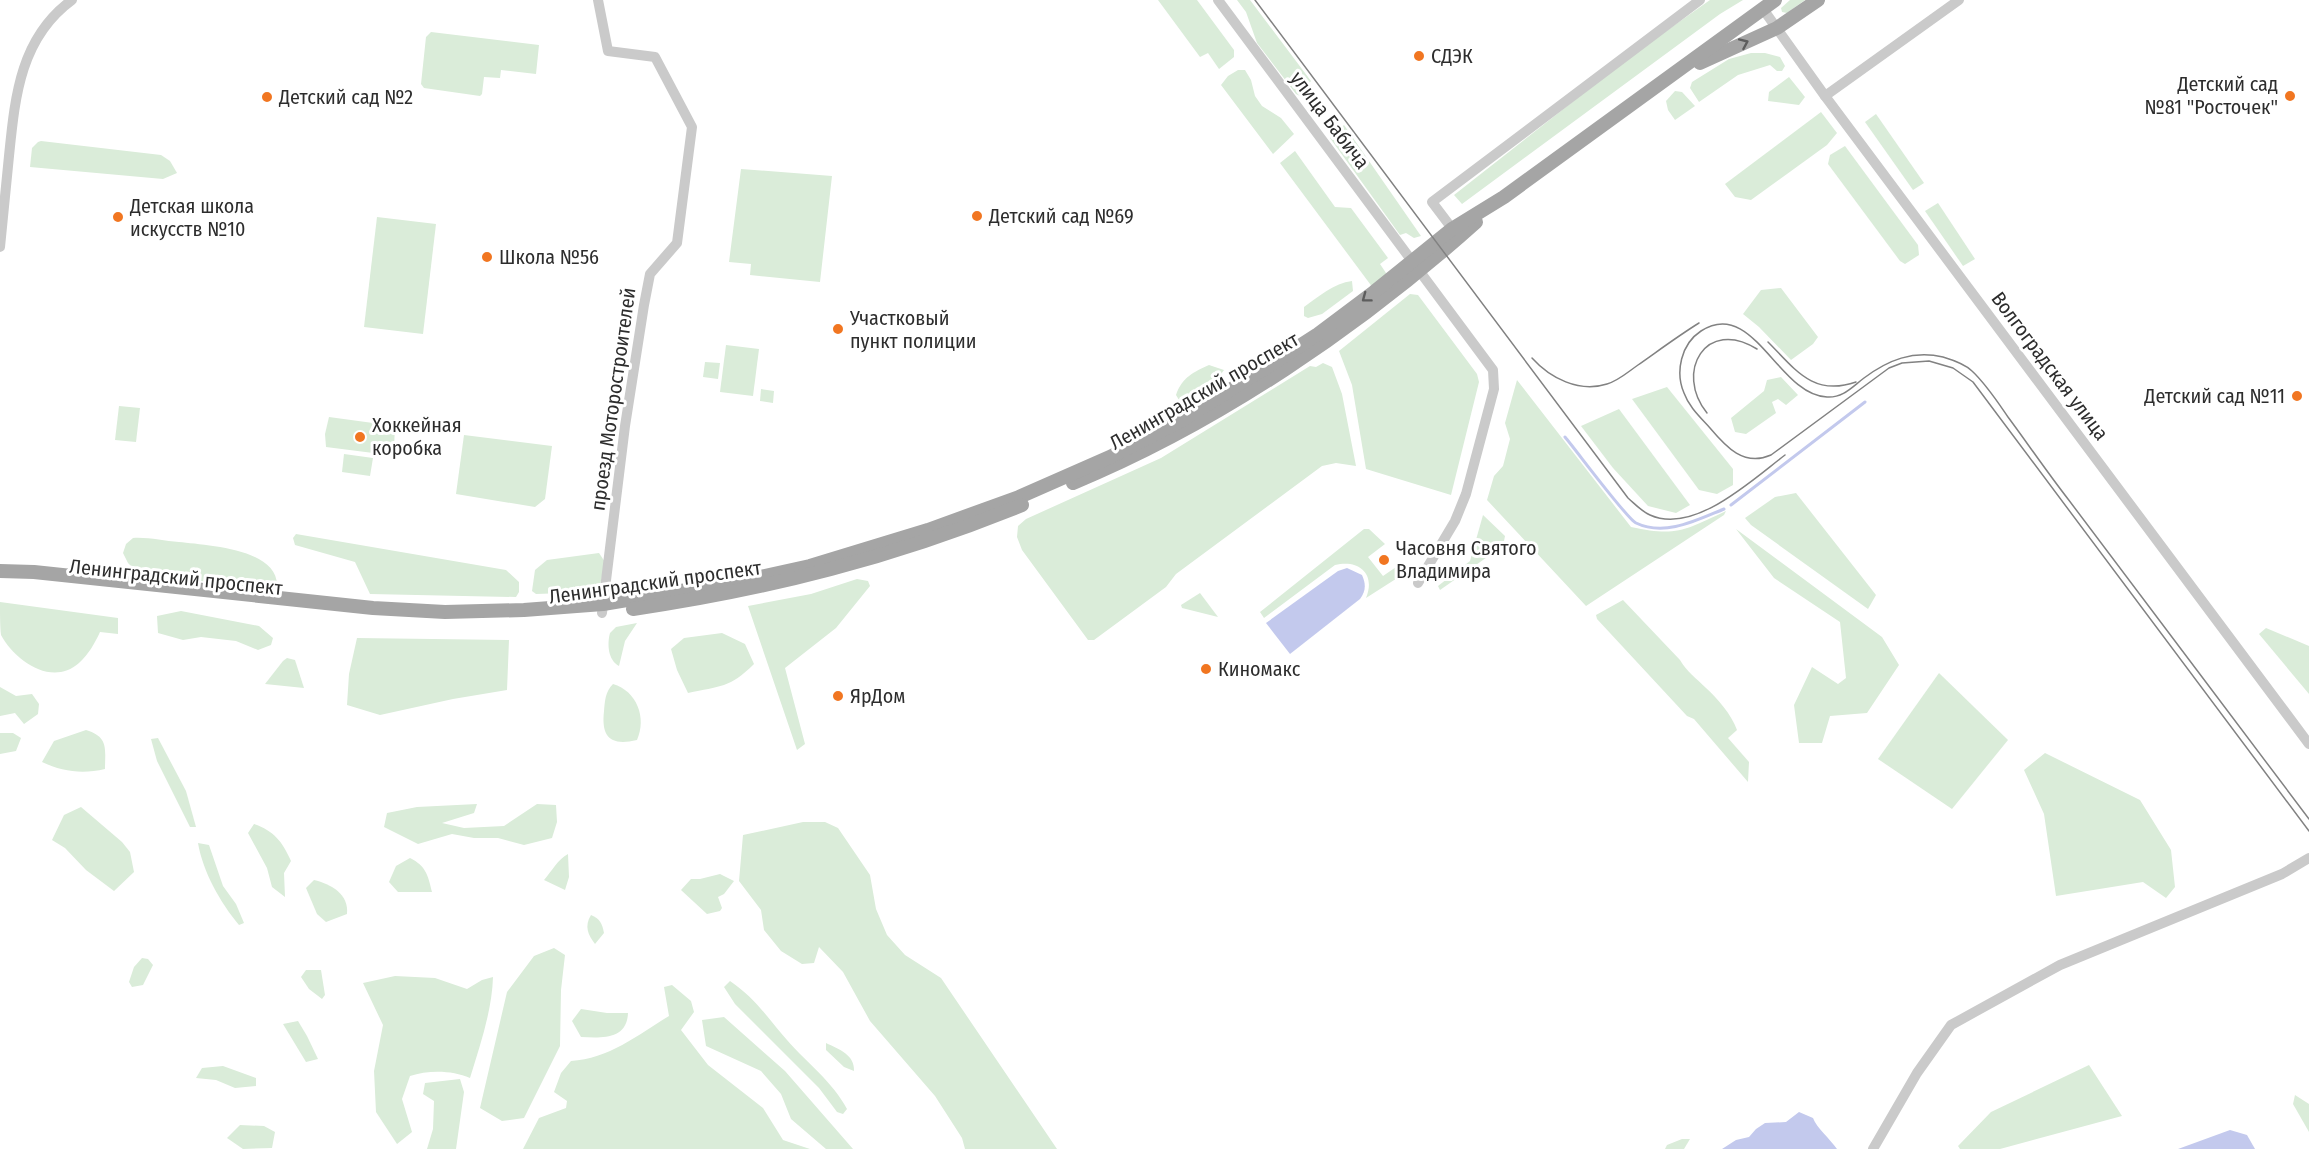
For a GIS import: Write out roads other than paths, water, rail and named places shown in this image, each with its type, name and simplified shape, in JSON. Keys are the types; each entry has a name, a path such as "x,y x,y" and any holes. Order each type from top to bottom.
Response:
{"main road":[{"name":"Ленинградский проспект","path":"0,573 34,572 373,608 445,612 603,608 810,566 928,530 1040,488 1110,457 1182,420 1318,334 1415,266 1504,197 1775,0"},
{"name":"Ленинградский проспект","path":"1673,75 1778,28 1818,0"}],"street":[{"path":"0,247 15,98 20,78 29,53 41,32 72,0"},
{"name":"проезд Моторостроителей","path":"598,0 608,51 655,57 693,127 677,243 650,274 625,426 603,608"},
{"name":"улица Бабича","path":"1218,0 1489,362 1495,374 1494,389 1467,494 1455,522 1418,584"},
{"path":"1456,233 1432,202 1700,0"},
{"path":"1825,96 1959,0"},
{"name":"Волгоградская улица","path":"1763,9 1825,96 2309,744"},
{"path":"1873,1149 1917,1073 1951,1025 2060,965 2282,874 2309,858"}],"water":[{"path":"1347,568 1362,575 1365,587 1362,596 1290,654 1266,623 1338,571"},
{"path":"1799,1112 1813,1118 1837,1149 1722,1149 1736,1140 1749,1137 1765,1123 1786,1122"},
{"path":"2230,1130 2247,1135 2255,1149 2178,1149"}],"waterway":[{"path":"1731,505 1865,402"},
{"path":"1565,437 1612,497 1636,523 1647,527 1669,528 1692,522 1724,509"}],"tram line":[{"path":"1255,0 1628,498 1638,507 1650,515 1667,519 1685,518 1722,502 1785,455"},
{"path":"1532,358 1547,372 1566,382 1586,387 1611,383 1699,323"},
{"path":"2309,819 2060,489 1982,381 1969,369 1959,362 1943,357 1911,356 1882,366 1843,394 1827,397 1810,392 1794,381 1751,336 1736,327 1719,324 1701,331 1689,343 1684,351 1680,368 1681,385 1689,403 1722,442 1736,453 1752,459 1771,455 1889,368 1902,363 1929,361 1953,368 1973,382 2309,831"},
{"path":"1707,413 1698,397 1694,381 1695,366 1700,354 1710,344 1723,340 1739,341 1757,349"},
{"path":"1768,342 1796,370 1816,383 1841,386 1856,382"}],"place":[{"name":"СДЭК","path":"1419,56"},
{"name":"Детский сад №81 \"Росточек\"","path":"2290,96"},
{"name":"Детский сад №2","path":"267,97"},
{"name":"Детский сад №69","path":"977,216"},
{"name":"Детская школа искусств №10","path":"118,217"},
{"name":"Школа №56","path":"487,257"},
{"name":"Участковый пункт полиции","path":"838,329"},
{"name":"Детский сад №11","path":"2297,396"},
{"name":"Хоккейная коробка","path":"360,437"},
{"name":"Часовня Святого Владимира","path":"1384,560"},
{"name":"Киномакс","path":"1206,669"},
{"name":"ЯрДом","path":"838,696"}]}
